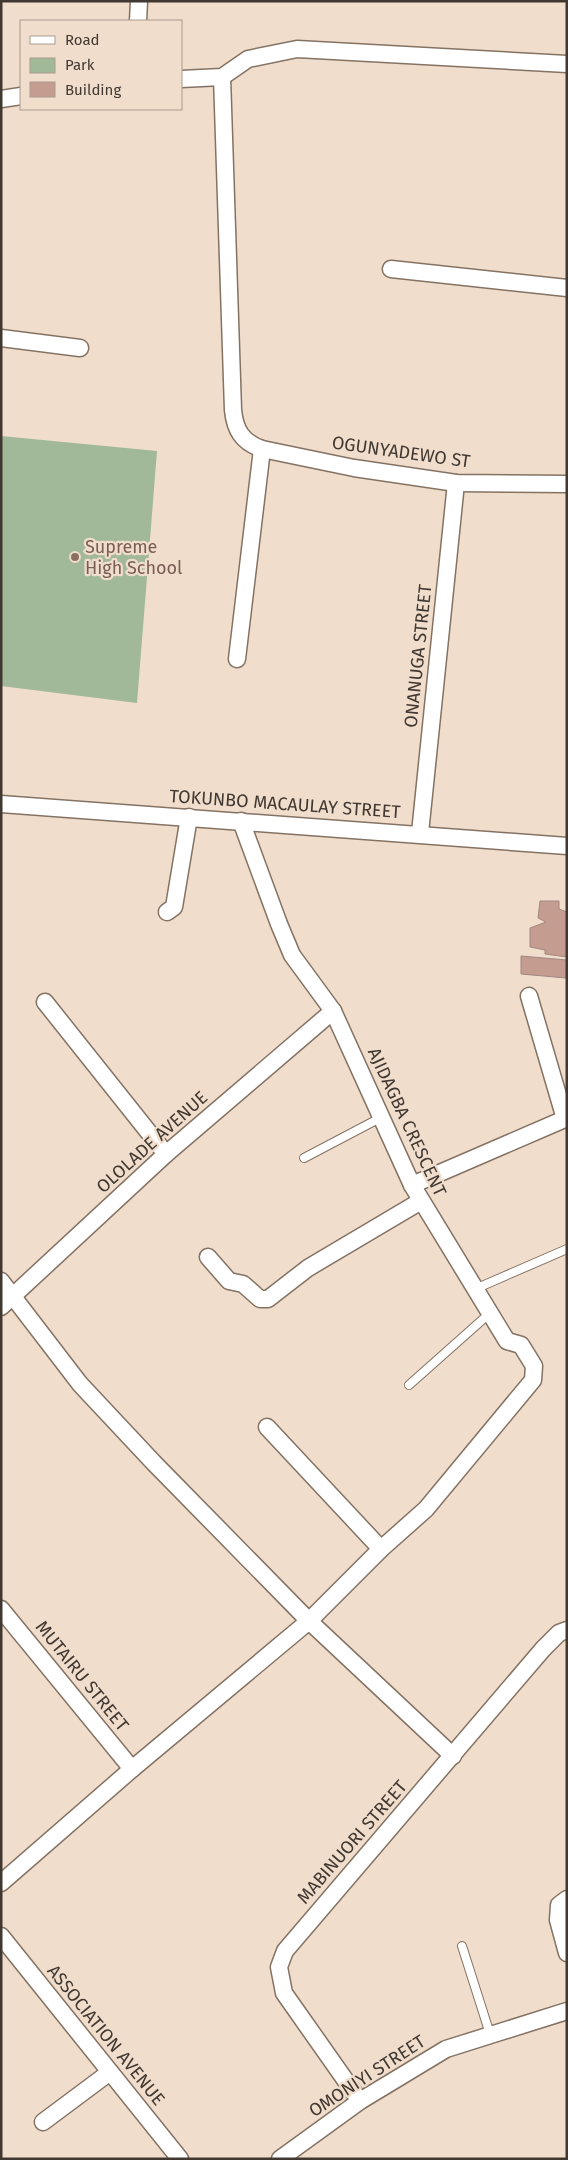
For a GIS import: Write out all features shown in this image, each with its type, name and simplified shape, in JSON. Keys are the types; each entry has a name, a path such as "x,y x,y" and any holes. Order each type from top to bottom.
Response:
{"street":[{"path":"138,20 139,1"},
{"path":"182,79 222,77 248,59 297,49 567,64"},
{"path":"222,77 235,426 248,444 262,449 237,659"},
{"path":"1,99 20,96"},
{"path":"391,269 567,288"},
{"path":"1,338 80,348"},
{"name":"OGUNYADEWO ST","path":"262,449 354,468 456,483 567,484"},
{"name":"ONANUGA STREET","path":"420,833 456,483"},
{"name":"TOKUNBO MACAULAY STREET","path":"1,804 420,833 567,846"},
{"path":"167,912 174,907 189,817"},
{"name":"AJIDAGBA CRESCENT","path":"1,1883 132,1769 309,1621 381,1549 426,1510 533,1380 534,1366 521,1345 507,1341 412,1185 333,1012 292,955 278,924 241,821"},
{"path":"412,1185 566,1118 529,996"},
{"path":"45,1002 166,1154"},
{"name":"OLOLADE AVENUE","path":"7,1302 166,1154 333,1012"},
{"path":"208,1257 229,1281 243,1284 260,1299 268,1299 308,1268 422,1201"},
{"path":"1,1281 7,1302 80,1384 309,1621 452,1756"},
{"path":"267,1427 381,1549"},
{"name":"MUTAIRU STREET","path":"1,1609 132,1769"},
{"name":"MABINUORI STREET","path":"360,2101 284,1993 279,1967 285,1951 543,1649 559,1633 567,1630"},
{"path":"567,1899 559,1905 558,1920 567,1953"},
{"name":"ASSOCIATION AVENUE","path":"1,1936 180,2159"},
{"name":"OMONIYI STREET","path":"280,2159 360,2101 446,2049 567,2011"},
{"path":"43,2122 110,2072"}],"lane":[{"path":"304,1158 382,1117"},
{"path":"475,1289 567,1249"},
{"path":"410,1385 490,1313"},
{"path":"462,1946 490,2034"}],"green space":[{"name":"Supreme High School","path":"1,436 157,451 137,703 1,686"}],"building":[{"path":"540,901 559,901 559,909 567,912 567,957 545,954 545,950 530,947 530,928 546,922 538,918"},
{"path":"521,956 567,960 566,978 521,974"}],"place":[{"name":"Supreme High School","path":"75,557"}]}
